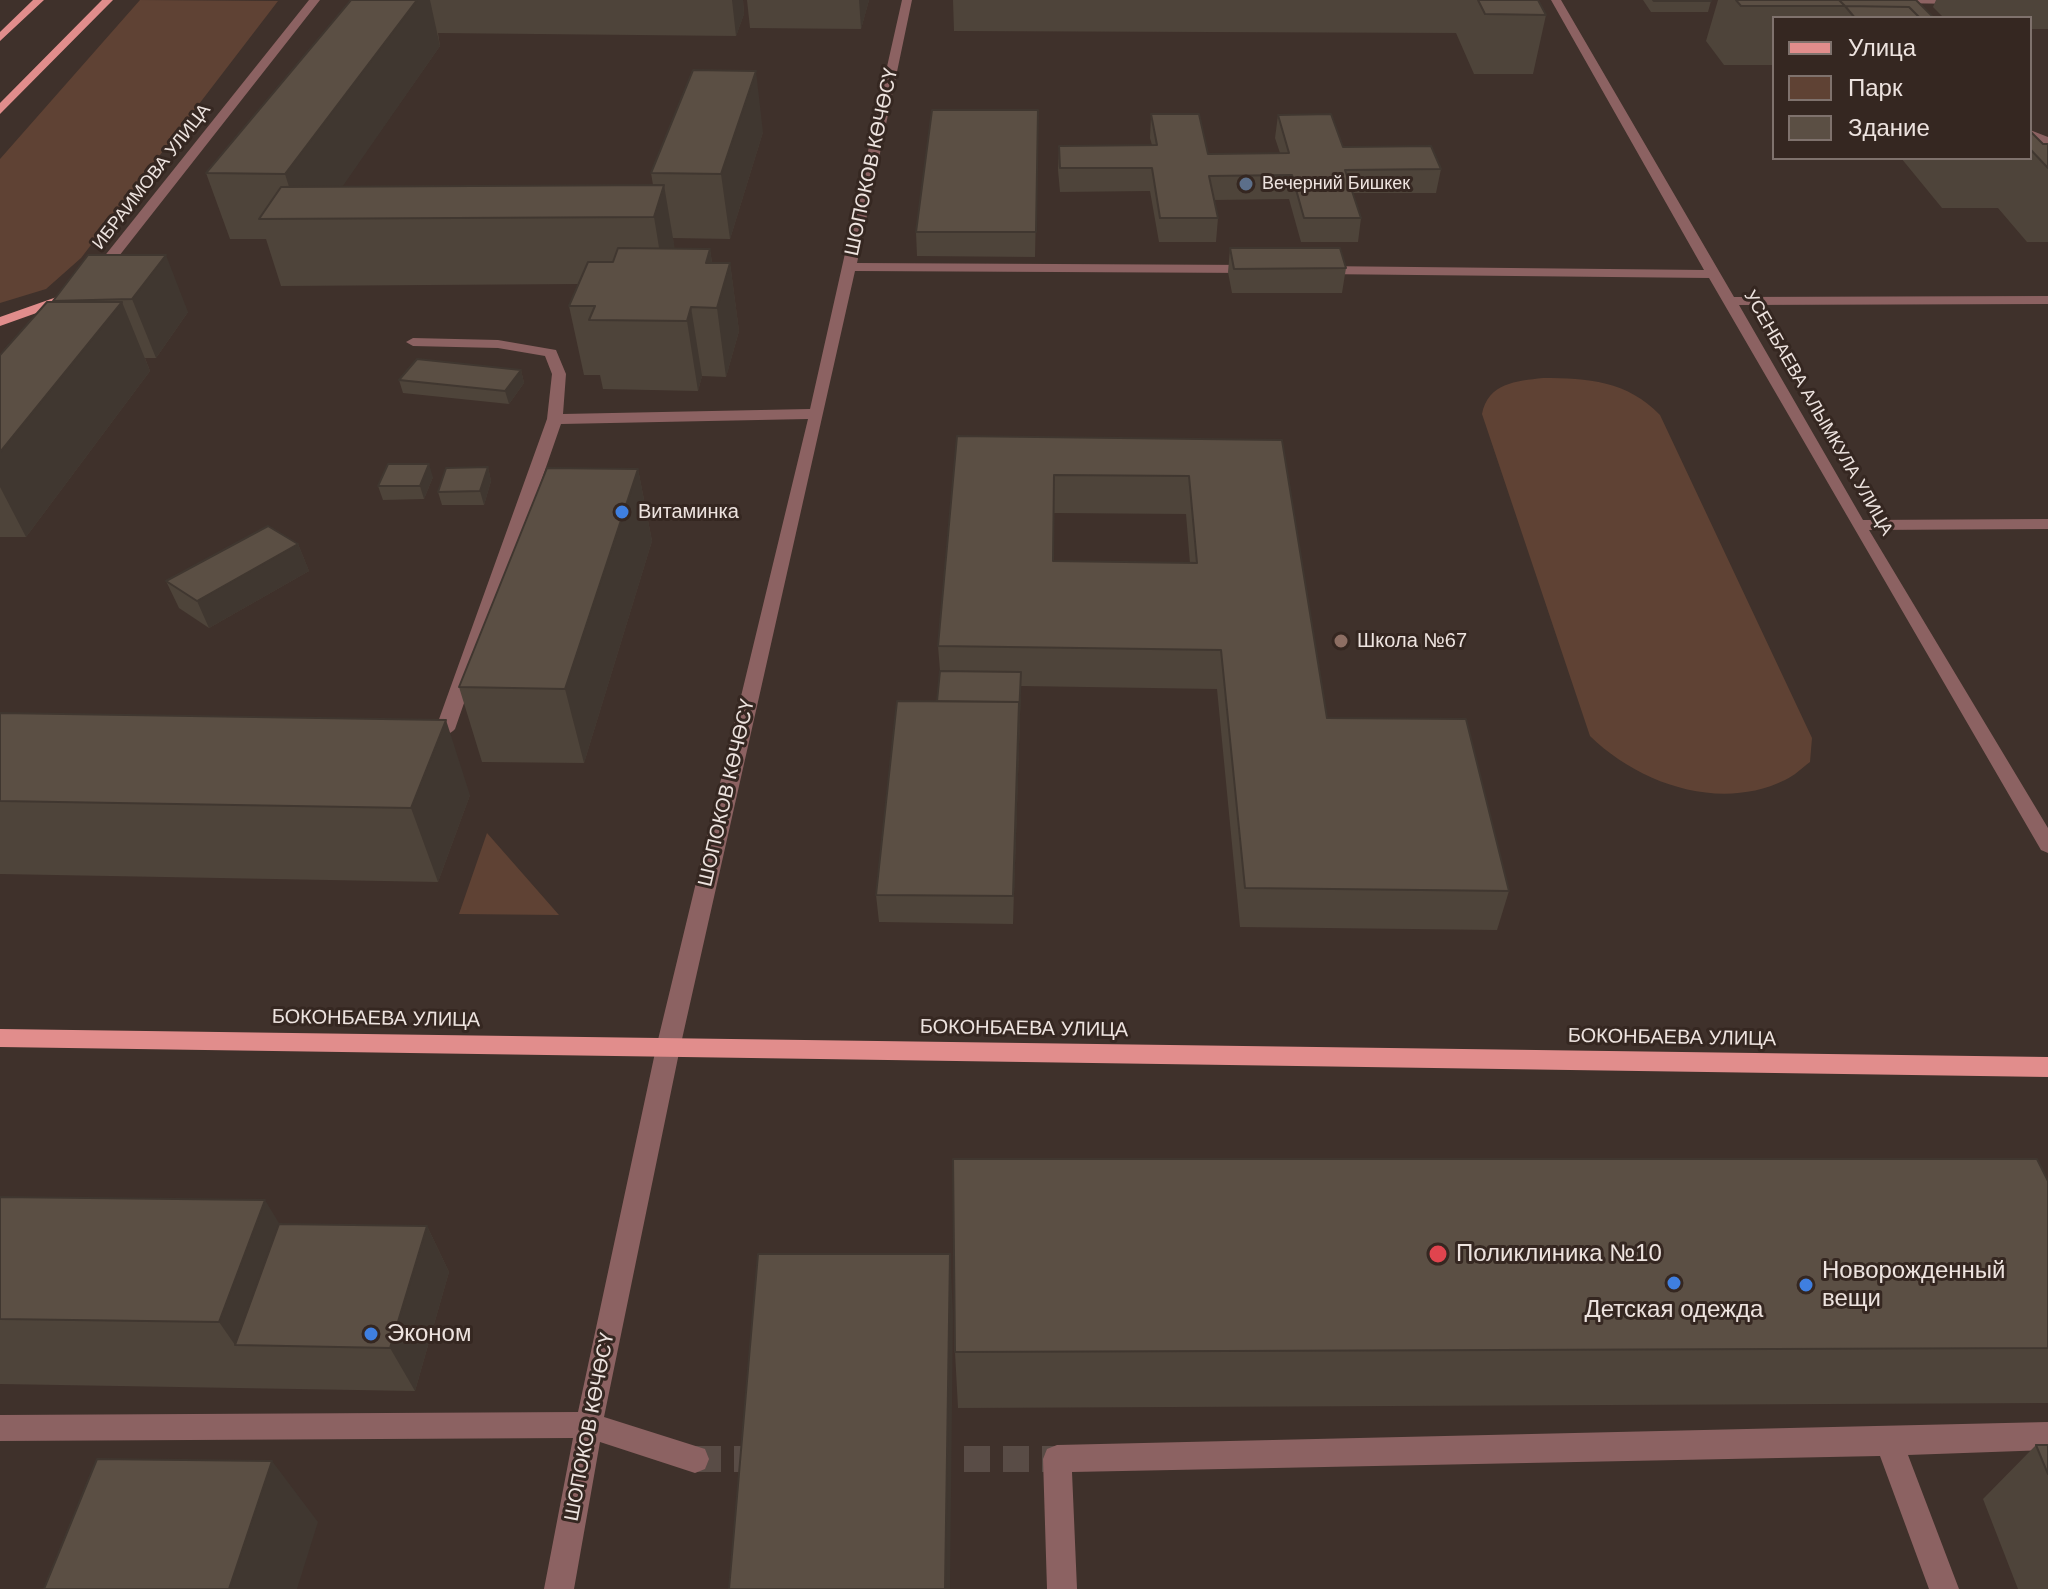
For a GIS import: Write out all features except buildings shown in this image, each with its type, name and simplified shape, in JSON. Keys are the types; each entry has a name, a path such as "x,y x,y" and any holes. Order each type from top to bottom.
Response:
{"main road":[{"path":"0,38 39,0"},
{"path":"0,110 108,0"},
{"path":"0,322 86,288"},
{"name":"БОКОНБАЕВА УЛИЦА","path":"0,1038 2048,1067"}],"street":[{"name":"ИБРАИМОВА УЛИЦА","path":"47,320 86,288 315,0"},
{"name":"ШОПОКОВ КӨЧӨСҮ","path":"559,1589 589,1425 668,1048 817,414 907,0"},
{"name":"УСЕНБАЕВА АЛЫМКУЛА УЛИЦА","path":"1556,0 1858,525 2048,845"},
{"path":"1896,3 1970,1"},
{"path":"848,267 1272,269"},
{"path":"1304,270 1715,274"},
{"path":"1731,301 2048,300"},
{"path":"398,729 445,729 555,419 559,374 551,353 498,344 413,342"},
{"path":"555,419 817,414"},
{"path":"1858,525 2048,524"},
{"path":"0,1428 589,1425 695,1459"},
{"path":"1062,1589 1057,1459 2048,1436"},
{"path":"1889,1442 1944,1589"}],"green space":[{"path":"140,0 278,1 81,258 46,289 0,303 0,159"},
{"path":"1543,378 1591,381 1621,388 1660,415 1812,738 1810,762 1792,776 1760,789 1734,793 1708,793 1682,788 1632,768 1590,736 1482,414 1490,396 1497,390 1513,383"},
{"path":"487,833 559,915 459,914"}],"tunnel":[{"path":"695,1459 765,1459"},
{"path":"925,1459 1057,1459"}],"place":[{"name":"Вечерний Бишкек","path":"1246,184"},
{"name":"Витаминка","path":"622,512"},
{"name":"Школа №67","path":"1341,641"},
{"name":"Поликлиника №10","path":"1438,1254"},
{"name":"Детская одежда","path":"1674,1283"},
{"name":"Новорожденный вещи","path":"1806,1285"},
{"name":"Эконом","path":"371,1334"}]}
